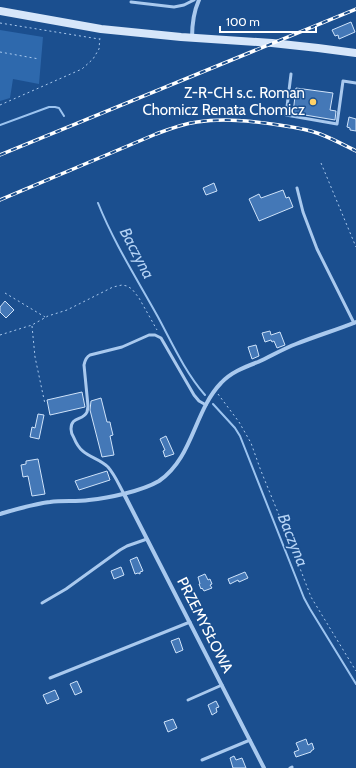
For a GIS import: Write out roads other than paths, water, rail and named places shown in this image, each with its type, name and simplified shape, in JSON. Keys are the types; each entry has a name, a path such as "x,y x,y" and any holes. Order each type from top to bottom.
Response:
{"main road":[{"path":"0,11 101,29 192,38 272,43 356,53"}],"street":[{"path":"192,38 192,20 197,0"},
{"path":"0,514 38,503 89,500 124,494 157,481 167,474 176,464 184,452 206,405 215,390 228,376 296,344 355,323"},
{"name":"PRZEMYSŁOWA","path":"124,494 264,768"}],"lane":[{"path":"131,2 174,7 197,0"},
{"path":"291,74 286,115 337,124 343,81 356,83"},
{"path":"297,188 303,212 317,249 355,323"},
{"path":"124,494 113,474 107,467 80,450 74,440 71,430 72,423 87,412 88,406 84,360 90,355 122,347 149,335 155,335 161,338 194,395 199,401 206,405"},
{"path":"42,603 120,550 147,539"},
{"path":"50,678 190,622"},
{"path":"188,700 222,685"},
{"path":"202,760 250,740"}],"waterway":[{"name":"Baczyna","path":"0,125 49,107 59,108 64,116"},
{"name":"Baczyna","path":"98,203 118,247 179,357 191,377 205,395"},
{"name":"Baczyna","path":"213,404 235,428 240,436 304,598 356,684"}],"railway":[{"path":"0,155 356,9"},
{"path":"0,200 156,134 181,125 197,122 238,120 295,127 320,134 356,151"}],"place":[{"name":"Z-R-CH s.c. Roman Chomicz Renata Chomicz","path":"313,102"}]}
